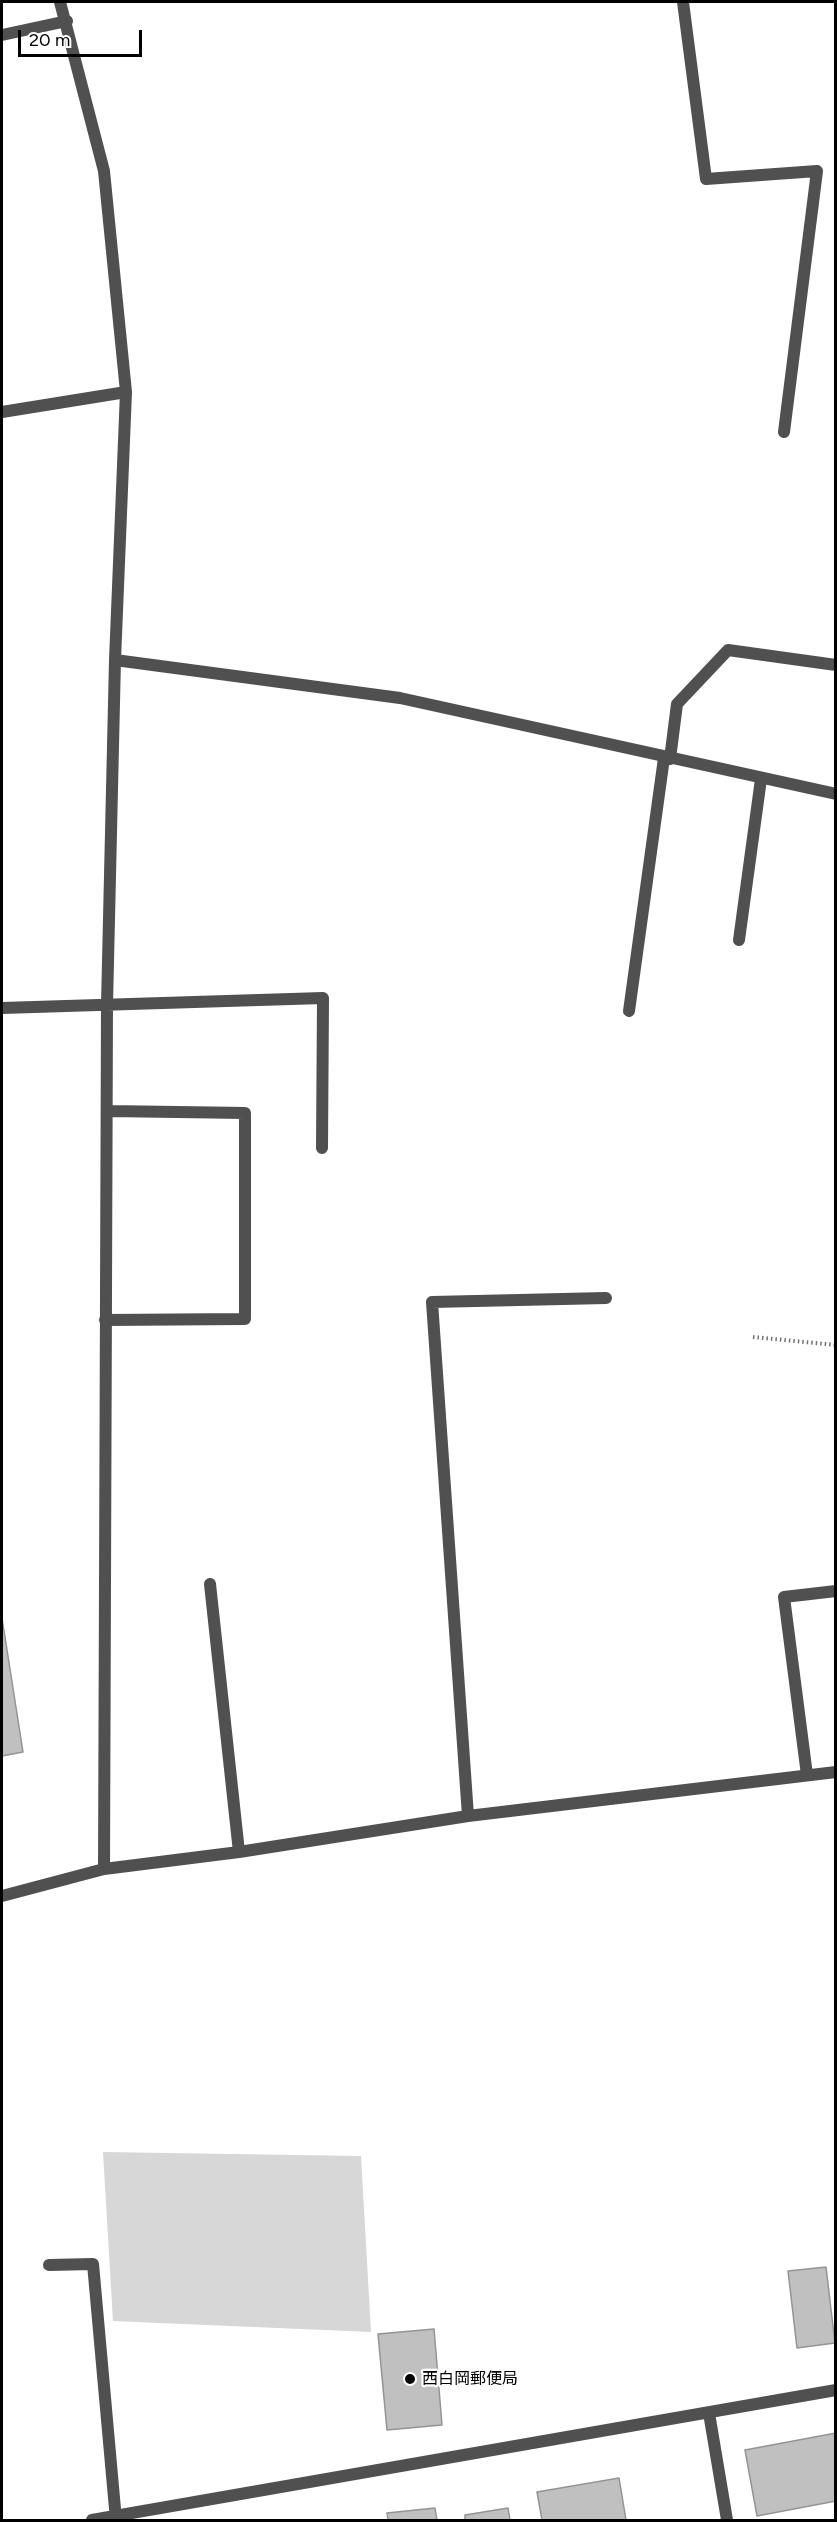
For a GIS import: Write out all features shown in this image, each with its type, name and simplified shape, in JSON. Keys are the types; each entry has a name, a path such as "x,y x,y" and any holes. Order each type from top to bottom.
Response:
{"street":[{"path":"60,2 67,21 104,171 126,392 115,660 107,1005 104,1869"},
{"path":"683,2 706,179 817,171 783,432"},
{"path":"2,35 67,21"},
{"path":"2,412 126,392"},
{"path":"629,1011 677,704 728,650 836,665"},
{"path":"115,660 400,698 668,759 836,794"},
{"path":"739,940 761,779"},
{"path":"2,1008 323,998 322,1148"},
{"path":"105,1320 245,1319 245,1113 108,1111"},
{"path":"468,1816 432,1302 606,1298"},
{"path":"210,1584 239,1852"},
{"path":"807,1775 784,1597 836,1591"},
{"path":"2,1896 104,1869 239,1852 468,1816 836,1772"},
{"path":"49,2265 93,2264 116,2518"},
{"path":"92,2520 116,2518 836,2390"},
{"path":"708,2413 727,2520"}],"path":[{"path":"753,1337 836,1345"}],"shaded area":[{"path":"103,2152 361,2156 371,2332 113,2321"}],"building":[{"path":"2,1618 23,1752 2,1756"},
{"path":"826,2267 835,2343 797,2348 788,2271"},
{"name":"西白岡郵便局","path":"434,2329 442,2425 387,2430 378,2334"},
{"path":"836,2433 836,2501 757,2516 745,2450"},
{"path":"619,2478 626,2520 542,2520 537,2492"},
{"path":"435,2508 437,2520 388,2520 387,2513"},
{"path":"508,2508 510,2520 465,2520 465,2515"}],"place":[{"name":"西白岡郵便局","path":"410,2379"}]}
